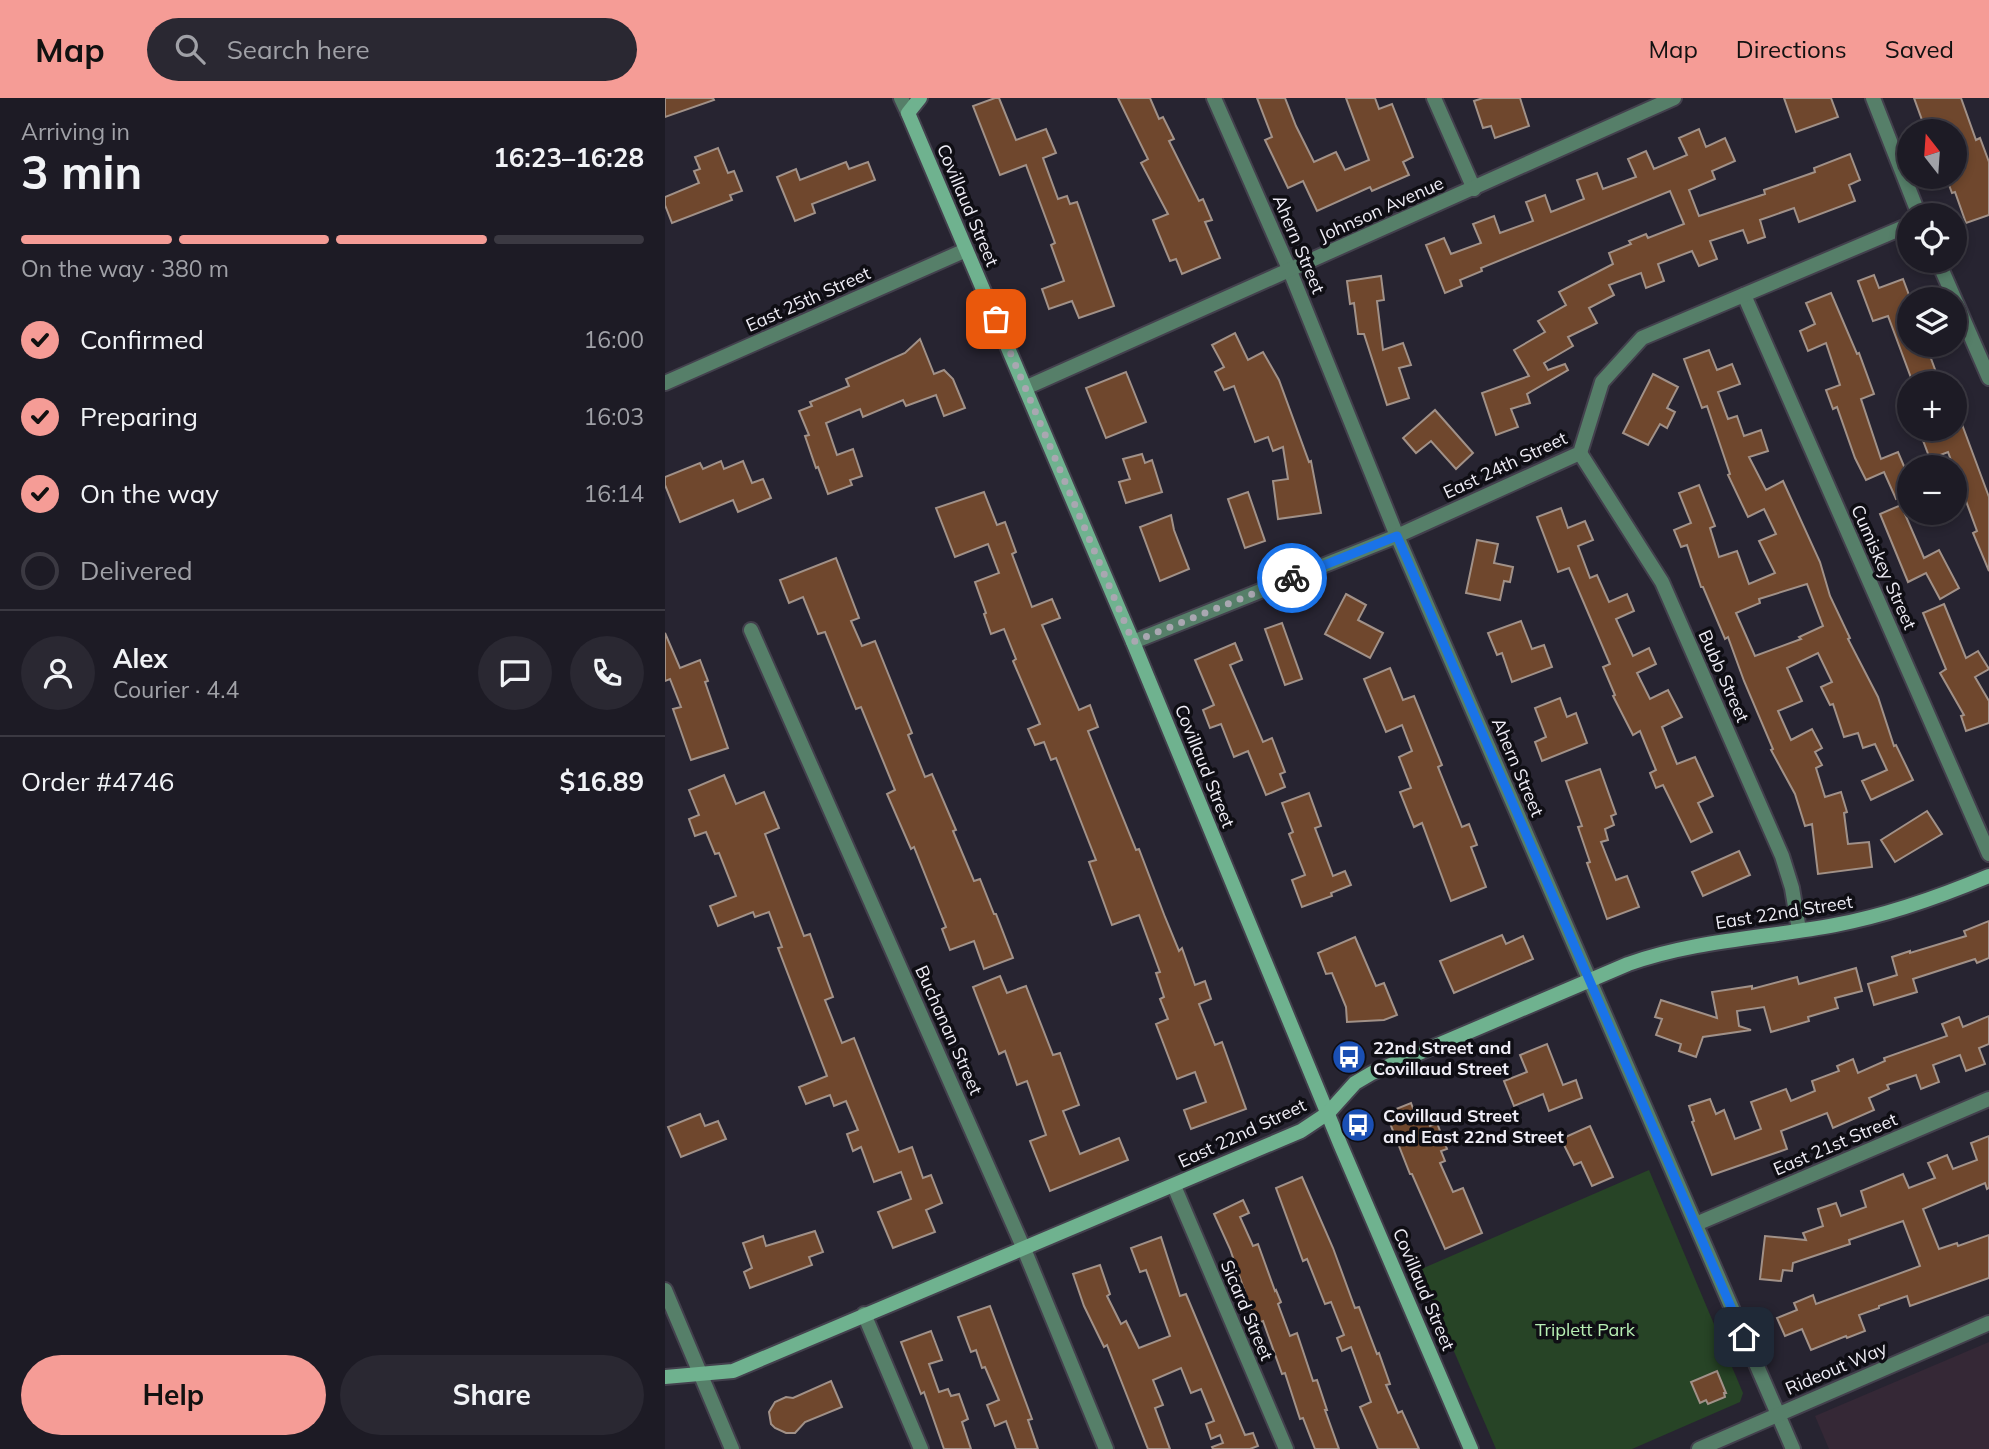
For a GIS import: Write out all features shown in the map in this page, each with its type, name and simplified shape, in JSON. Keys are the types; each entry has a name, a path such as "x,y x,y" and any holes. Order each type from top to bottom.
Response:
{"street":[{"name":"Covillaud Street","path":"901,98 1133,642 1471,1449"},
{"path":"908,113 920,98"},
{"name":"Ahern Street","path":"1214,98 1290,271 1397,536 1793,1449"},
{"path":"1434,98 1474,189"},
{"name":"Johnson Avenue","path":"1025,387 1474,189 1657,102 1674,98"},
{"path":"1873,98 1914,203"},
{"name":"East 24th Street","path":"1133,642 1397,536 1580,453 1602,382 1643,338 1897,230"},
{"name":"East 25th Street","path":"665,383 967,250"},
{"path":"1943,273 1989,378"},
{"name":"Cumiskey Street","path":"1744,295 1989,854"},
{"name":"Bubb Street","path":"1580,453 1662,582 1783,856 1799,930"},
{"name":"Buchanan Street","path":"751,630 1024,1250 1106,1449"},
{"name":"East 22nd Street","path":"665,1377 733,1371 1174,1186 1301,1130 1328,1113 1355,1083 1372,1073 1650,956 1869,918 1917,905 1989,876"},
{"name":"East 21st Street","path":"1696,1224 1989,1099"},
{"name":"Sicard Street","path":"1174,1186 1286,1449"},
{"path":"665,1290 732,1449"},
{"path":"865,1314 921,1449"},
{"name":"Rideout Way","path":"1699,1449 1989,1323"}],"shaded area":[{"path":"1989,1342 1989,1449 1829,1449 1815,1416"}],"green space":[{"name":"Triplett Park","path":"1649,1170 1743,1393 1740,1402 1632,1449 1496,1449 1419,1270"}],"building":[{"path":"665,98 713,98 714,100 665,117"},
{"path":"999,98 1016,140 1046,129 1056,153 1043,158 1058,199 1067,196 1070,204 1077,202 1114,306 1079,318 1072,301 1049,309 1042,289 1064,281 1051,245 1055,243 1026,165 1000,175 973,106"},
{"path":"1118,98 1150,98 1159,119 1163,117 1174,139 1169,141 1199,201 1203,199 1212,220 1205,222 1220,258 1182,274 1176,259 1170,261 1153,220 1168,214 1141,163 1148,159"},
{"path":"1257,98 1285,98 1314,162 1336,152 1345,170 1369,160 1346,98 1375,98 1379,109 1392,104 1413,157 1403,162 1409,175 1372,191 1370,187 1317,211 1303,181 1288,188 1265,140 1272,137"},
{"path":"1483,98 1520,98 1529,126 1495,138 1491,126 1483,128 1474,101"},
{"path":"1784,98 1831,98 1838,117 1796,132"},
{"path":"1914,98 1961,98 1976,140 1980,138 1989,162 1989,215 1967,223 1967,203 1959,203 1955,192 1952,193 1950,189 1967,189 1967,119 1922,119"},
{"path":"1699,129 1706,147 1725,138 1735,161 1712,171 1715,179 1689,190 1699,216 1765,194 1764,190 1815,172 1814,168 1850,154 1860,180 1849,185 1855,201 1799,222 1794,208 1760,220 1765,237 1748,243 1743,230 1710,241 1717,259 1699,266 1692,251 1658,264 1664,281 1646,288 1641,273 1609,285 1614,295 1589,308 1597,323 1568,337 1573,346 1544,363 1548,370 1565,364 1568,370 1527,394 1530,403 1511,409 1518,427 1496,435 1482,393 1529,376 1514,350 1545,332 1538,321 1566,305 1559,292 1613,264 1609,253 1631,244 1629,241 1646,234 1648,238 1684,224 1670,191 1481,268 1482,271 1460,280 1462,286 1445,293 1426,245 1444,238 1451,254 1481,243 1473,224 1494,216 1500,233 1533,221 1526,202 1545,195 1551,212 1584,199 1577,180 1597,173 1603,189 1636,177 1628,159 1646,151 1654,169 1687,155 1679,138"},
{"path":"718,148 728,173 734,171 742,191 730,195 732,200 672,223 665,197 699,183 694,171 700,169 695,157"},
{"path":"846,162 849,169 868,162 875,180 812,204 815,213 795,221 777,177 796,169 800,180"},
{"path":"1874,275 1879,288 1903,279 1906,287 1897,287 1897,340 1888,316 1873,321 1858,281"},
{"path":"1381,276 1384,300 1377,301 1383,350 1403,343 1411,365 1399,368 1409,398 1387,405 1364,334 1358,334 1354,303 1350,304 1347,281"},
{"path":"1831,293 1857,354 1859,353 1874,394 1861,399 1881,459 1898,452 1899,455 1897,455 1897,499 1884,472 1866,480 1855,458 1837,407 1833,409 1826,390 1840,385 1826,343 1808,351 1800,331 1815,324 1806,303"},
{"path":"1235,333 1248,360 1263,352 1279,380 1309,462 1311,461 1321,513 1278,519 1273,481 1288,479 1283,447 1273,451 1268,437 1255,442 1234,386 1224,390 1215,372 1224,367 1212,345"},
{"path":"920,339 934,374 944,370 953,379 965,408 944,416 936,395 906,406 903,400 863,417 860,409 826,423 837,455 853,449 862,476 850,480 852,485 828,494 818,467 816,468 805,436 809,435 799,411 812,406 810,402 849,386 846,379 905,353"},
{"path":"1709,350 1717,370 1732,364 1740,384 1718,392 1728,419 1737,416 1744,436 1761,430 1768,451 1749,457 1766,490 1783,481 1820,562 1830,596 1850,638 1848,639 1878,697 1894,746 1896,745 1913,780 1871,800 1862,781 1887,770 1875,744 1863,748 1858,733 1844,737 1833,704 1830,705 1821,687 1832,682 1818,653 1787,668 1802,701 1778,711 1791,740 1812,729 1822,748 1815,752 1822,765 1816,768 1825,797 1841,792 1847,812 1844,813 1848,844 1869,842 1872,867 1818,874 1812,824 1805,826 1795,794 1771,750 1773,749 1728,637 1725,639 1701,587 1687,545 1681,547 1674,530 1691,523 1679,493 1699,485 1715,526 1710,528 1719,557 1737,551 1749,584 1775,573 1759,541 1776,534 1764,509 1748,517 1728,475 1730,474 1707,406 1702,408 1684,359","holes":["1807,584 1823,626 1799,637 1801,639 1755,656 1736,613 1760,603 1759,599"]},
{"path":"1903,357 1930,357 1936,371 1909,371"},
{"path":"1126,372 1146,422 1106,438 1086,388"},
{"path":"1653,374 1678,387 1667,408 1675,412 1667,428 1660,424 1648,445 1623,433"},
{"path":"1435,410 1473,453 1456,469 1431,441 1416,453 1403,438"},
{"path":"1967,438 1989,497 1989,571 1973,533 1977,531 1967,504 1967,455 1949,455 1948,452 1928,455 1923,441 1967,441"},
{"path":"1142,454 1145,463 1152,460 1162,492 1126,503 1119,482 1130,479 1123,459"},
{"path":"721,461 724,469 743,461 752,483 763,479 771,498 738,512 733,500 680,522 665,485 665,477 700,463 703,469"},
{"path":"984,492 997,525 1005,522 1016,552 1012,554 1032,607 1052,599 1060,618 1042,625 1079,710 1090,705 1098,727 1088,731 1179,951 1182,948 1195,985 1205,981 1211,999 1199,1004 1215,1045 1222,1042 1246,1109 1191,1129 1184,1110 1206,1102 1195,1072 1177,1079 1156,1024 1168,1019 1160,999 1164,997 1156,973 1160,972 1139,915 1112,925 1089,862 1096,860 1056,758 1051,760 1044,742 1035,745 1028,729 1040,724 1013,661 1016,659 1004,629 991,634 984,614 986,613 975,582 999,573 988,544 955,557 936,508"},
{"path":"1248,492 1265,541 1245,548 1228,499"},
{"path":"1897,507 1897,525 1910,525 1924,558 1939,550 1959,588 1940,599 1926,573 1908,582 1880,514"},
{"path":"1561,508 1568,528 1585,521 1593,540 1578,546 1590,578 1597,575 1609,602 1627,594 1634,611 1616,619 1633,656 1649,648 1656,664 1637,673 1650,699 1668,690 1682,717 1662,727 1677,764 1695,757 1713,796 1698,803 1712,832 1691,842 1663,785 1656,788 1650,773 1656,770 1640,731 1633,735 1613,696 1615,695 1603,667 1610,664 1569,568 1558,572 1537,517"},
{"path":"1171,515 1189,569 1160,581 1140,527"},
{"path":"1477,540 1498,544 1494,563 1513,567 1510,582 1504,581 1500,600 1466,593"},
{"path":"836,558 859,618 851,621 862,646 875,641 912,733 908,735 925,777 932,774 974,881 980,879 1013,958 984,969 974,941 950,950 942,929 946,927 914,847 911,849 887,794 895,790 861,707 856,709 825,632 818,634 803,597 789,603 780,580"},
{"path":"1346,594 1366,605 1358,620 1383,633 1370,658 1325,634"},
{"path":"1944,604 1966,658 1978,651 1989,669 1975,677 1989,701 1989,723 1966,731 1961,716 1964,715 1940,673 1946,669 1923,613"},
{"path":"1521,621 1532,649 1544,645 1552,667 1512,682 1502,653 1497,655 1488,633"},
{"path":"1282,623 1302,679 1285,685 1265,629"},
{"path":"665,633 680,668 700,660 728,748 691,760 673,709 681,707 670,679 665,681"},
{"path":"1235,643 1242,660 1230,665 1263,742 1272,738 1285,772 1280,774 1285,787 1266,795 1248,751 1234,757 1221,724 1210,728 1203,710 1214,705 1195,660"},
{"path":"1390,668 1403,700 1414,696 1442,765 1438,767 1462,827 1469,824 1477,845 1471,847 1486,887 1451,901 1422,823 1414,827 1400,792 1411,788 1399,757 1412,751 1402,725 1386,732 1364,679"},
{"path":"1560,698 1567,717 1576,713 1587,743 1542,761 1535,742 1546,737 1535,708"},
{"path":"1600,769 1616,814 1611,816 1614,825 1605,829 1608,840 1601,842 1616,880 1627,876 1639,907 1607,919 1587,863 1590,862 1578,827 1582,826 1566,781"},
{"path":"724,775 736,804 764,792 779,828 765,834 804,936 810,934 833,997 825,1000 842,1043 854,1038 899,1152 912,1147 923,1178 931,1175 942,1203 926,1210 935,1232 893,1248 878,1212 911,1199 901,1172 874,1182 861,1147 853,1151 847,1134 858,1130 846,1101 834,1106 830,1095 806,1104 799,1087 827,1076 778,948 782,947 769,912 755,917 753,912 718,926 710,906 736,896 719,853 715,854 706,832 695,836 689,819 699,815 689,790"},
{"path":"1309,793 1321,826 1315,828 1333,876 1345,871 1351,885 1331,893 1332,896 1302,907 1292,880 1305,875 1289,834 1293,832 1282,803"},
{"path":"1927,811 1942,834 1895,862 1881,840"},
{"path":"1739,851 1750,875 1703,896 1692,872"},
{"path":"1989,921 1989,958 1977,963 1975,959 1913,979 1917,992 1874,1005 1868,984 1897,975 1892,957 1966,936 1964,931"},
{"path":"1502,935 1506,944 1523,936 1533,959 1454,993 1440,961"},
{"path":"1355,937 1376,986 1384,983 1397,1015 1384,1020 1347,1022 1346,1007 1332,973 1326,974 1318,953"},
{"path":"1856,968 1862,991 1835,998 1838,1008 1808,1017 1809,1021 1771,1032 1764,1007 1737,1011 1739,1026 1751,1030 1703,1037 1696,1057 1679,1051 1681,1044 1656,1035 1662,1019 1655,1017 1661,1000 1717,1018 1712,992 1752,986 1752,989 1797,977 1799,984"},
{"path":"1000,976 1007,993 1026,986 1053,1055 1060,1053 1079,1105 1063,1111 1080,1154 1119,1138 1128,1160 1050,1191 1030,1141 1046,1135 1027,1081 1017,1085 1005,1051 999,1054 973,987"},
{"path":"1989,1016 1989,1044 1979,1048 1985,1064 1966,1071 1960,1055 1933,1065 1939,1082 1921,1089 1916,1075 1887,1085 1889,1089 1869,1098 1874,1110 1833,1128 1827,1113 1781,1131 1787,1149 1712,1175 1692,1122 1694,1121 1689,1106 1710,1099 1716,1114 1724,1110 1735,1139 1761,1129 1751,1102 1786,1089 1791,1101 1815,1091 1812,1081 1839,1071 1837,1066 1853,1059 1858,1073 1885,1061 1884,1058 1947,1036 1942,1024 1959,1017 1963,1027"},
{"path":"1547,1044 1563,1085 1576,1080 1582,1098 1549,1111 1543,1094 1514,1106 1504,1081 1527,1072 1520,1055"},
{"path":"1411,1103 1417,1119 1426,1115 1430,1126 1437,1123 1447,1149 1441,1151 1445,1161 1440,1163 1453,1192 1463,1188 1482,1233 1445,1249 1410,1174 1386,1113"},
{"path":"700,1114 705,1126 718,1121 726,1139 681,1157 668,1127"},
{"path":"1590,1126 1613,1177 1592,1186 1581,1162 1574,1165 1561,1139"},
{"path":"1989,1136 1989,1188 1987,1189 1985,1183 1923,1209 1939,1249 1957,1243 1958,1246 1989,1235 1989,1278 1910,1306 1907,1296 1879,1306 1859,1315 1865,1331 1811,1350 1802,1329 1785,1336 1777,1318 1797,1310 1794,1303 1813,1295 1816,1304 1920,1266 1903,1221 1849,1240 1850,1244 1793,1263 1792,1271 1783,1270 1781,1281 1760,1279 1765,1236 1806,1240 1803,1233 1823,1226 1818,1209 1836,1203 1841,1216 1866,1207 1861,1191 1903,1174 1909,1188 1935,1178 1928,1163 1947,1155 1953,1169 1977,1160 1971,1143"},
{"path":"1302,1177 1333,1248 1355,1308 1359,1307 1377,1354 1379,1353 1390,1384 1386,1385 1398,1413 1402,1411 1419,1449 1378,1449 1360,1407 1371,1402 1351,1347 1342,1351 1337,1338 1344,1335 1331,1302 1325,1304 1307,1259 1303,1261 1276,1188"},
{"path":"1243,1200 1249,1213 1240,1217 1253,1246 1258,1244 1281,1302 1278,1304 1290,1336 1297,1333 1313,1381 1317,1380 1339,1449 1315,1449 1303,1418 1300,1419 1285,1373 1282,1374 1263,1321 1256,1324 1230,1249 1214,1214"},
{"path":"815,1231 823,1252 809,1257 812,1265 750,1288 744,1272 752,1268 743,1243 763,1236 766,1246"},
{"path":"1161,1237 1180,1296 1186,1294 1245,1435 1253,1433 1258,1446 1250,1449 1213,1449 1212,1447 1223,1443 1220,1435 1211,1439 1206,1424 1214,1421 1201,1389 1191,1393 1181,1368 1153,1380 1163,1405 1155,1408 1170,1449 1148,1449 1107,1345 1104,1347 1084,1306 1073,1274 1100,1265 1110,1294 1107,1296 1121,1324 1126,1321 1139,1348 1170,1336 1146,1270 1140,1272 1131,1248"},
{"path":"990,1306 1032,1419 1028,1420 1038,1449 1016,1449 1006,1421 995,1426 987,1405 999,1400 976,1350 971,1352 958,1317"},
{"path":"931,1331 942,1360 929,1364 939,1392 948,1389 951,1396 959,1394 968,1419 962,1422 971,1449 944,1449 924,1392 921,1394 901,1342"},
{"path":"1717,1371 1726,1393 1725,1397 1708,1404 1706,1400 1700,1403 1691,1382"},
{"path":"831,1381 842,1407 805,1422 795,1433 786,1433 771,1424 769,1412 775,1402 786,1397 793,1398"}],"way so far":[{"path":"996,319 1133,642 1292,578"}],"place":[{"name":"22nd Street and Covillaud Street","path":"1349,1057"},
{"name":"Covillaud Street and East 22nd Street","path":"1358,1125"}],"route":[{"path":"1292,578 1397,536 1744,1337"}]}
